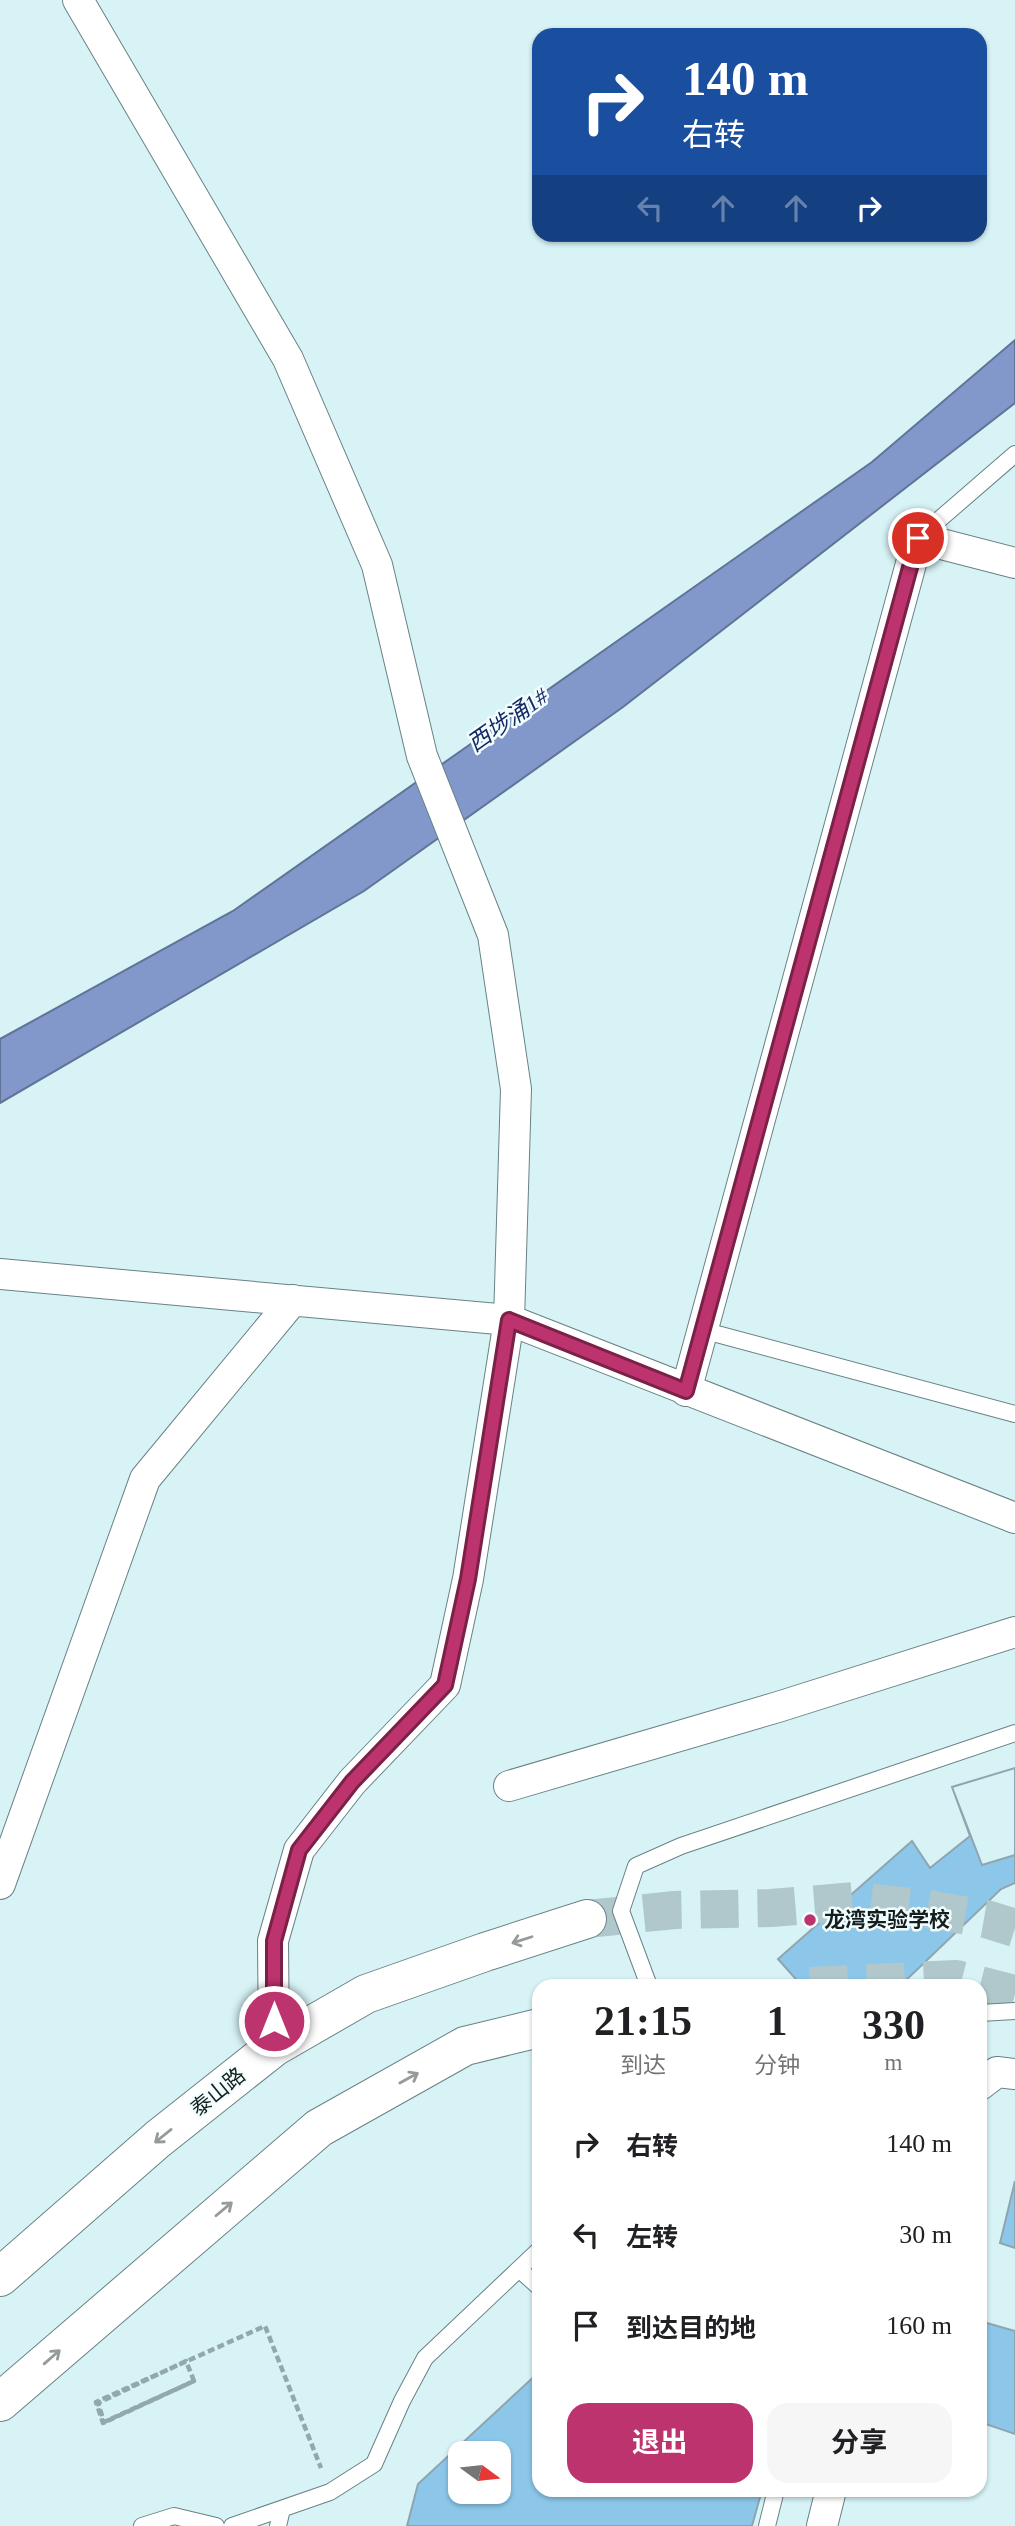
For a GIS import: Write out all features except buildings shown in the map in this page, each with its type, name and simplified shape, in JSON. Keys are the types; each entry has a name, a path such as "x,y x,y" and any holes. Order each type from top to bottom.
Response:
{"main road":[{"name":"泰山路","path":"0,2277 159,2139 274,2047 366,1994 587,1919"},
{"path":"0,2402 319,2128 465,2046 532,2030"}],"street":[{"path":"78,0 288,359 377,565 422,756 493,934 516,1089 509,1320 468,1579 445,1685 352,1782 299,1850 274,1941 274,2047"},
{"path":"686,1391 918,538 1015,563"},
{"path":"0,1274 509,1320 1015,1518"},
{"path":"0,1884 145,1479 293,1300"},
{"path":"509,1786 778,1707 1015,1632"},
{"path":"987,2080 997,2072 1015,2074"},
{"path":"822,2526 829,2497"}],"lane":[{"path":"918,538 1015,454"},
{"path":"702,1330 1015,1414"},
{"path":"646,1979 621,1911 636,1866 681,1846 1015,1733"},
{"path":"987,2013 1015,2011"},
{"path":"232,2526 330,2492 374,2464 425,2358 532,2257"},
{"path":"520,2270 532,2281"},
{"path":"767,2526 774,2497"},
{"path":"278,2526 282,2509"},
{"path":"142,2526 174,2516 216,2526"}],"path":[{"path":"194,2381 103,2423 96,2402 265,2326 330,2492"},
{"path":"186,2361 194,2381 104,2422 97,2403 186,2361"}],"water":[{"name":"西埗涌1#","path":"1015,340 1015,403 623,707 364,891 0,1103 0,1039 233,911 872,462"}],"tunnel":[{"path":"587,1919 675,1910 771,1908 855,1901 922,1908 986,1919 1015,1928"},
{"path":"987,1987 1015,1994"}],"place":[{"name":"龙湾实验学校","path":"810,1920"}],"route":[{"path":"274,2021 274,1941 299,1850 352,1782 445,1685 468,1579 509,1320 686,1391 918,538"}]}
